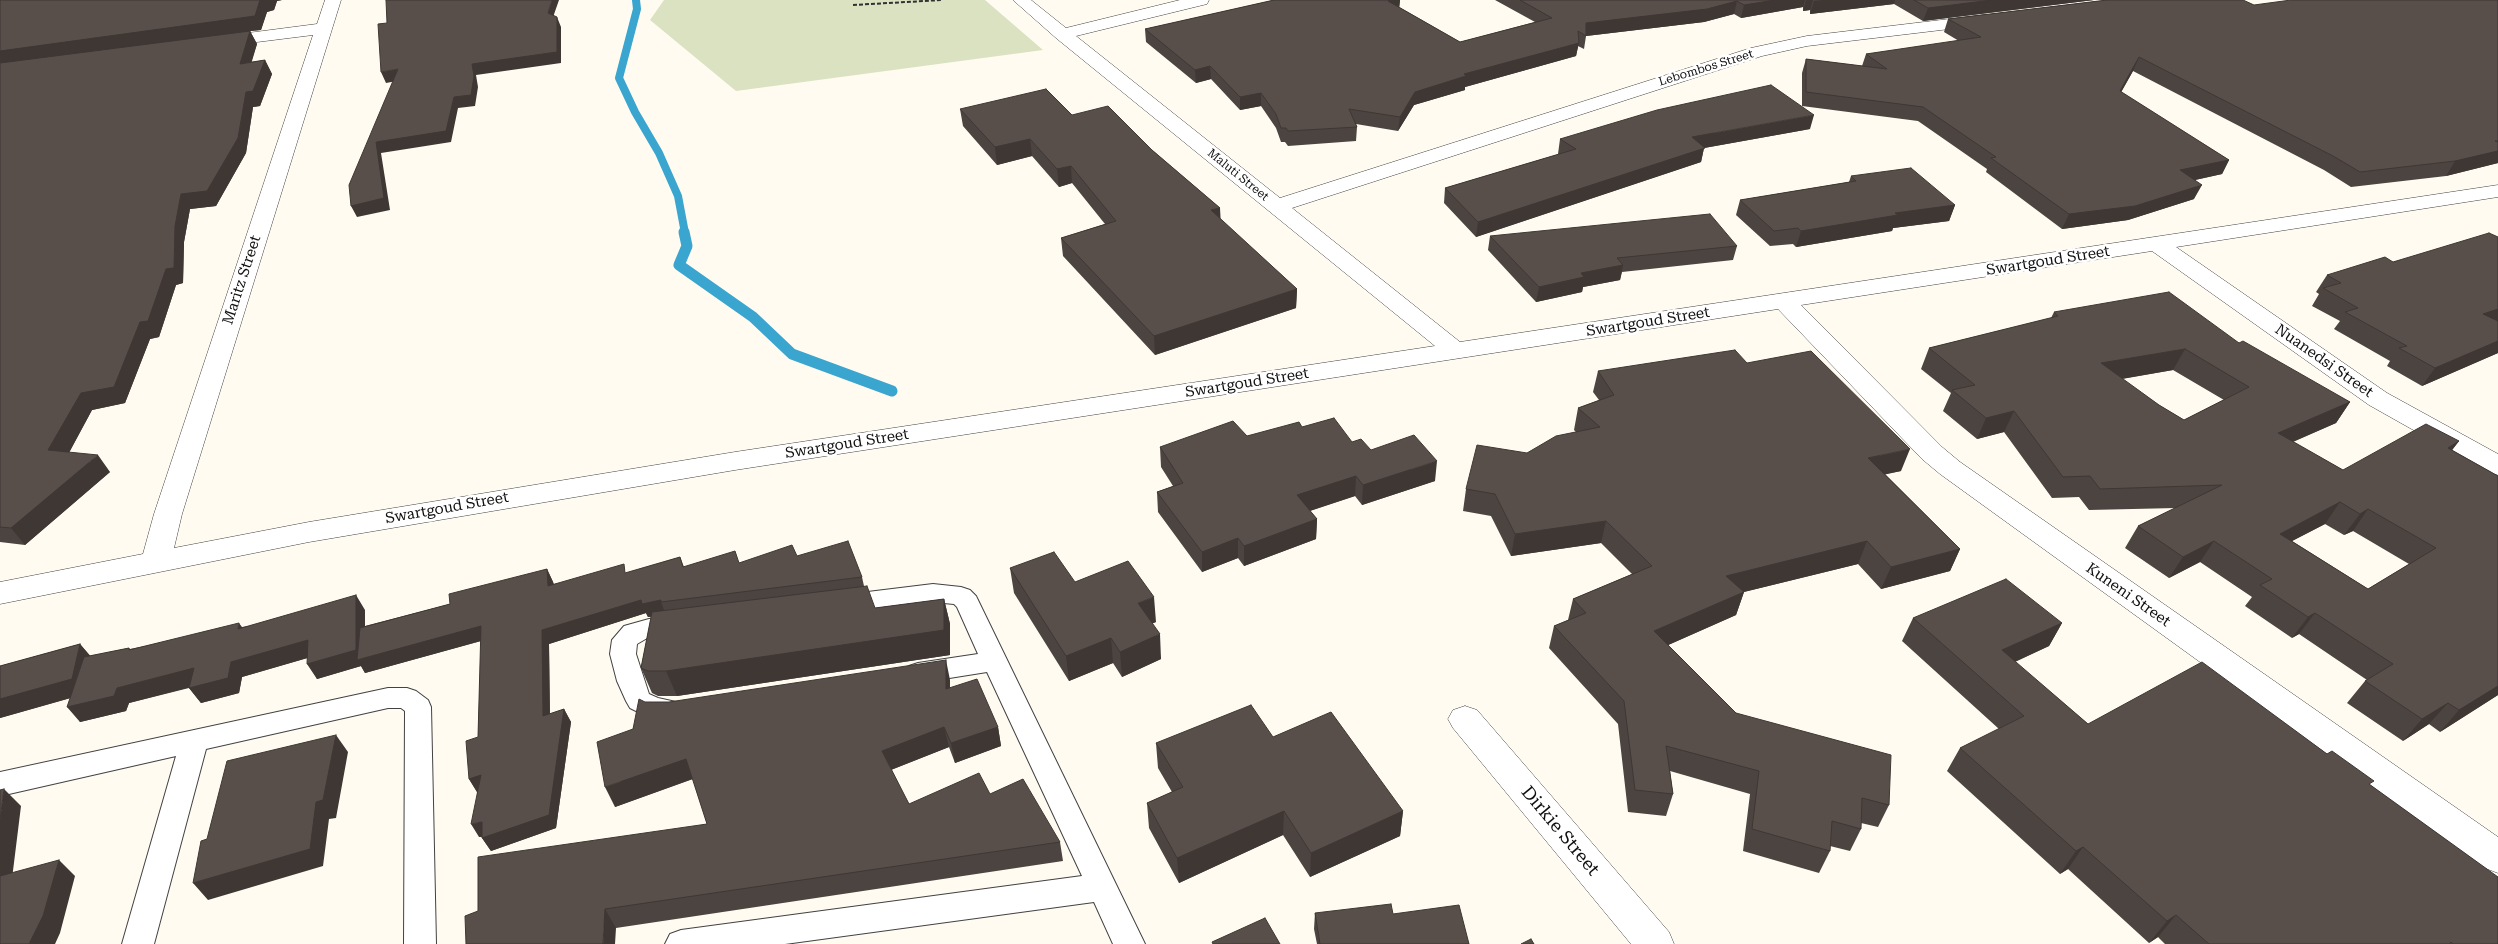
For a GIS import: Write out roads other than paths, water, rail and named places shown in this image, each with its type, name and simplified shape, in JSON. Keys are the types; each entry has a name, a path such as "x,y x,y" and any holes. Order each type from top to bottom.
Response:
{"street":[{"name":"Maritz Street","path":"156,561 180,477 333,0"},
{"name":"Maluti Street","path":"1021,0 1456,351"},
{"path":"1062,34 1201,0"},
{"name":"Lebombos Street","path":"1277,206 1765,50 1822,39 2000,18"},
{"path":"198,45 325,28"},
{"path":"2486,193 2498,208"},
{"name":"Swartgoud Street","path":"0,594 156,561 449,508 2486,193"},
{"name":"Nuanedsi Street","path":"2157,244 2378,399 2498,466"},
{"name":"Kuneni Street","path":"1784,302 1932,453 1950,468 2498,857"},
{"name":"Dirkie Street","path":"1465,718 1655,944"}],"lane":[{"path":"816,608 933,593 961,596 967,602 1129,944"},
{"path":"686,708 654,709 639,701 630,681 623,654 625,640 633,633 649,628 698,622"},
{"path":"898,676 994,661"},
{"path":"0,784 388,698 407,698 418,707 420,944"},
{"path":"138,944 194,742"},
{"path":"681,944 1102,887"}],"waterway":[{"path":"636,0 637,9 619,78 635,112 659,153 678,196 685,233"},
{"path":"684,232 687,246 679,265 753,317 792,354 892,391"}]}
